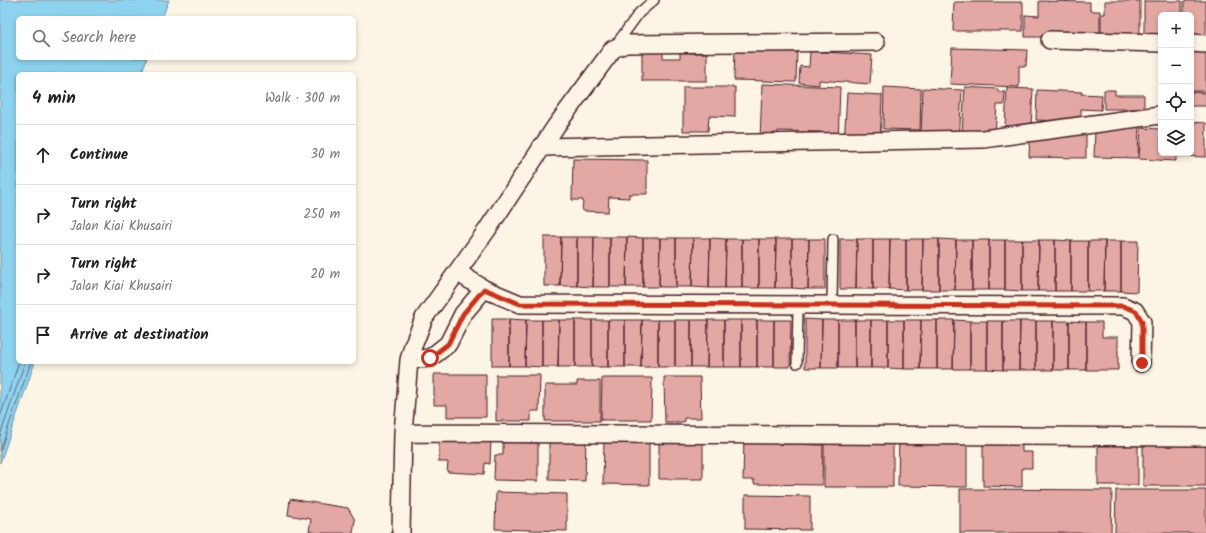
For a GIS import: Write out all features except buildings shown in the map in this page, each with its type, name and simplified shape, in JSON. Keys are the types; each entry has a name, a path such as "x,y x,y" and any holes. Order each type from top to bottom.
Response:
{"street":[{"path":"1050,40 1158,43"},
{"path":"401,533 403,434 409,360 412,346 424,318 487,230 541,147 613,49 626,44 876,42"},
{"path":"1194,43 1206,44"},
{"path":"541,147 983,139 1158,115"},
{"path":"457,272 484,289 520,304 1123,306 1136,311 1142,322 1142,363"},
{"path":"409,360 430,358 448,344 463,314 484,289"},
{"path":"403,434 1206,437"}],"lane":[{"path":"613,49 639,13 654,0"},
{"path":"832,305 833,240"},
{"path":"797,363 798,306"}],"water":[{"path":"0,0 169,0 163,16 16,16 16,60 146,60 142,72 16,72 16,364 34,364 0,463"}],"route":[{"path":"430,358 448,344 463,314 484,289 520,304 1123,306 1136,311 1142,322 1142,363"}]}
